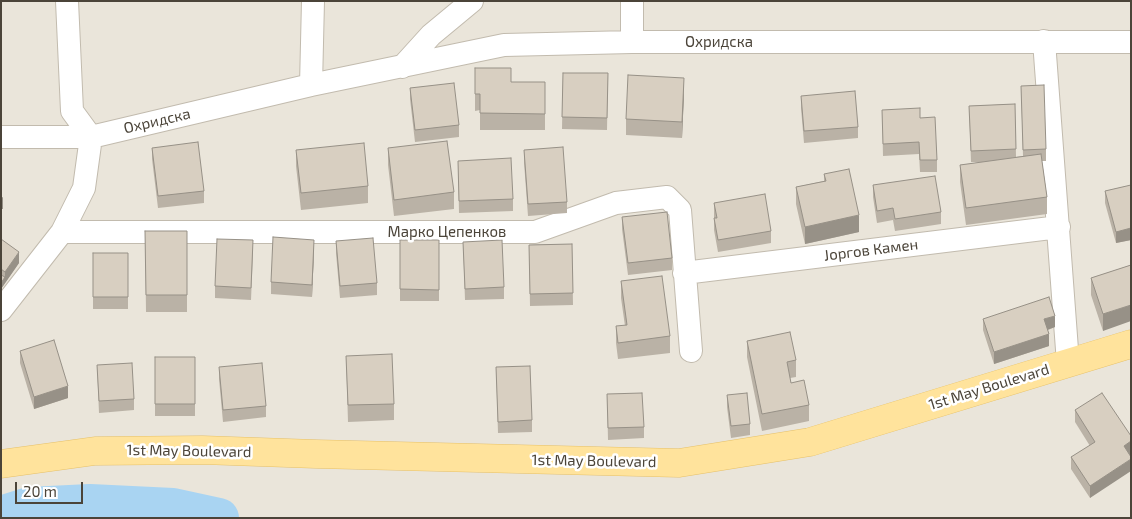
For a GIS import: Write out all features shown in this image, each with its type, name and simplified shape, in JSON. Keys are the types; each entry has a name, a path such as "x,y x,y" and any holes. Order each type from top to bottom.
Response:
{"main road":[{"name":"1st May Boulevard","path":"1,464 40,457 95,451 202,450 679,463 810,442 1131,344"},
{"name":"1st May Boulevard","path":"1,469 40,457"}],"street":[{"path":"1,310 62,232 84,188 91,137 72,111 67,1"},
{"path":"310,85 312,1"},
{"path":"402,67 431,35 472,1"},
{"path":"632,1 632,42"},
{"path":"1044,41 1068,363"},
{"name":"Охридска","path":"1,137 91,137 310,85 504,45 632,42 1131,42"},
{"name":"Марко Цепенков","path":"62,232 535,232 616,202 666,197 680,210 691,350"},
{"name":"Јоргов Камен","path":"684,272 1058,227"}],"shaded area":[{"path":"1,1 1131,1 1131,518 1,518"}],"building":[{"path":"475,68 511,68 511,82 545,82 545,114 480,113 480,94 475,94"},
{"path":"563,73 608,73 607,118 562,117"},
{"path":"628,75 684,78 682,122 626,119"},
{"path":"454,83 459,125 415,130 410,88"},
{"path":"1044,85 1046,149 1023,150 1021,86"},
{"path":"855,91 858,127 804,131 801,96"},
{"path":"1015,104 1016,149 971,151 969,106"},
{"path":"920,108 920,118 935,117 937,160 920,160 919,142 883,144 882,110"},
{"path":"447,141 454,192 394,200 388,148"},
{"path":"198,142 204,191 158,196 152,148"},
{"path":"364,143 368,186 301,193 296,150"},
{"path":"563,147 567,202 528,204 524,150"},
{"path":"1041,154 1047,197 966,208 960,165"},
{"path":"511,158 513,199 459,201 458,161"},
{"path":"849,169 859,215 805,227 796,187 826,181 824,174"},
{"path":"935,176 941,212 895,219 893,208 877,211 873,185"},
{"path":"1131,185 1131,228 1116,232 1105,191"},
{"path":"765,194 771,231 718,240 714,218 717,218 714,203"},
{"path":"667,212 672,258 628,263 622,217"},
{"path":"145,231 187,231 187,295 146,295"},
{"path":"273,237 314,240 312,285 271,282"},
{"path":"373,238 377,283 340,286 336,241"},
{"path":"1,239 19,252 5,272 1,269"},
{"path":"217,239 253,240 251,288 215,286"},
{"path":"400,240 439,240 439,290 400,289"},
{"path":"502,240 504,287 465,289 463,242"},
{"path":"572,244 573,293 530,294 529,245"},
{"path":"93,253 128,253 128,297 93,297"},
{"path":"1131,265 1131,305 1103,314 1091,278"},
{"path":"1,275 5,277 1,283"},
{"path":"662,276 670,336 618,343 616,326 627,325 621,281"},
{"path":"1049,297 1055,316 1044,319 1049,334 994,352 983,319"},
{"path":"790,332 796,360 787,362 791,383 804,380 809,405 762,414 747,341"},
{"path":"54,340 68,386 34,397 20,351"},
{"path":"392,354 394,404 348,405 346,356"},
{"path":"155,357 195,357 195,404 155,404"},
{"path":"132,363 134,399 99,401 97,365"},
{"path":"262,363 266,406 223,410 219,367"},
{"path":"530,366 532,420 498,422 496,367"},
{"path":"642,393 644,427 608,428 607,394"},
{"path":"747,393 750,424 731,426 727,395"},
{"path":"1102,393 1131,436 1131,441 1124,446 1131,459 1090,486 1071,457 1095,442 1075,410"}],"waterway":[{"path":"1,516 29,507 90,504 173,508 219,518"}]}
